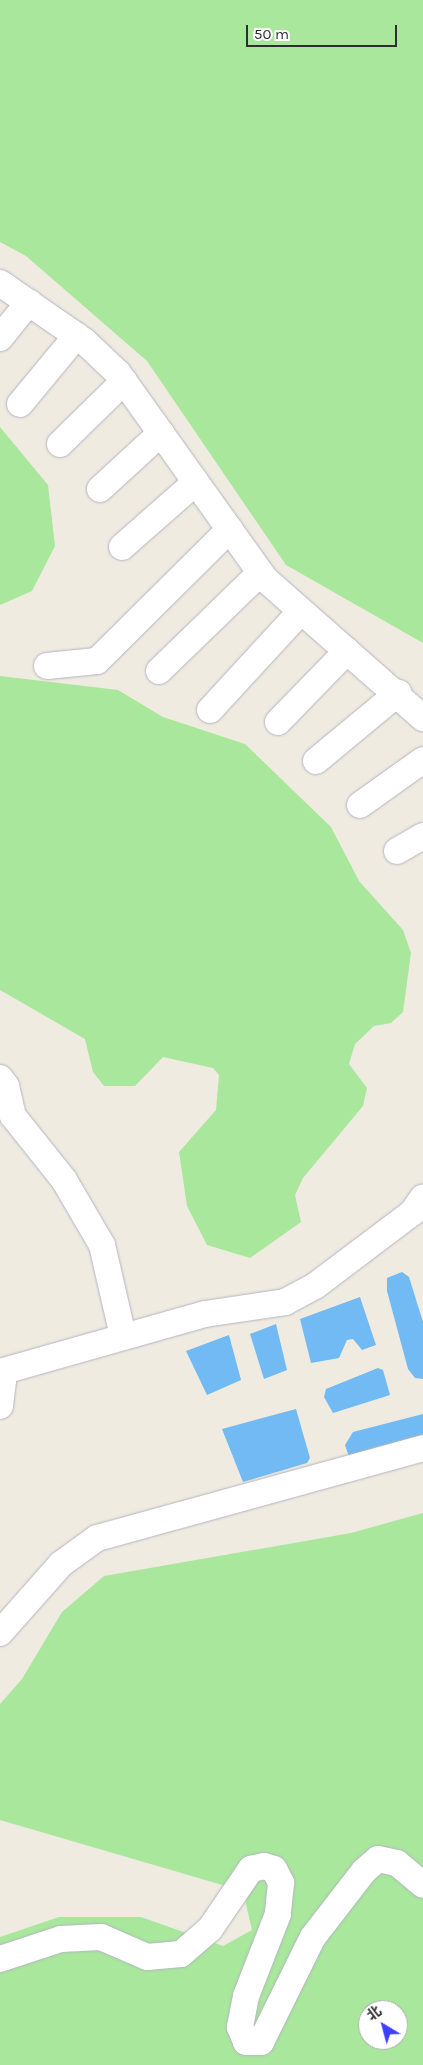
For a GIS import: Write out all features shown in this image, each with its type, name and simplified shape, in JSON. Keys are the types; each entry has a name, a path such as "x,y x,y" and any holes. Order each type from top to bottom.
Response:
{"street":[{"path":"0,283 76,335 124,381 260,573 300,612 398,693 423,718"},
{"path":"0,338 29,302"},
{"path":"20,404 76,335"},
{"path":"60,444 124,381"},
{"path":"100,489 161,433"},
{"path":"122,547 196,482"},
{"path":"47,666 97,661 230,529"},
{"path":"159,671 260,573"},
{"path":"210,710 300,612"},
{"path":"278,722 347,651"},
{"path":"316,760 398,693"},
{"path":"360,805 423,760"},
{"path":"397,851 423,836"},
{"path":"0,1078 6,1086 13,1116 64,1180 102,1245 123,1336"},
{"path":"0,1406 2,1372 205,1314 285,1302 322,1281 412,1213 423,1198"},
{"path":"0,1633 61,1564 97,1538 423,1448"},
{"path":"0,1959 62,1939 101,1938 147,1957 181,1954 210,1929 251,1869 264,1866 274,1869 281,1883 278,1914 246,1996 240,2027 246,2042 260,2042 326,1915 364,1871 378,1859 397,1863 423,1885"}],"green space":[{"path":"0,0 423,0 423,643 286,565 147,361 26,256 0,242"},
{"path":"0,427 48,485 55,546 32,591 0,605"},
{"path":"0,676 118,690 163,717 245,744 331,827 359,881 403,930 411,953 403,1012 391,1023 374,1026 355,1044 349,1064 367,1088 363,1106 303,1178 295,1195 301,1222 250,1258 207,1245 187,1206 179,1152 216,1110 219,1075 213,1068 163,1057 135,1086 104,1086 93,1072 85,1039 0,990"},
{"path":"423,1513 423,2065 0,2065 0,1937 59,1917 141,1917 223,1946 252,1930 243,1891 0,1820 0,1704 22,1679 62,1612 104,1576 351,1533"}],"water":[{"path":"402,1272 409,1277 423,1322 423,1379 415,1378 408,1369 387,1291 387,1278"},
{"path":"360,1297 376,1345 362,1350 353,1339 347,1340 339,1358 311,1363 300,1319"},
{"path":"276,1324 287,1370 264,1379 250,1334"},
{"path":"229,1335 241,1380 207,1395 186,1351"},
{"path":"378,1368 383,1370 390,1395 333,1413 324,1397 326,1389"},
{"path":"296,1409 310,1458 307,1463 243,1482 222,1429"},
{"path":"423,1414 423,1440 352,1458 348,1454 345,1445 353,1432"}]}
